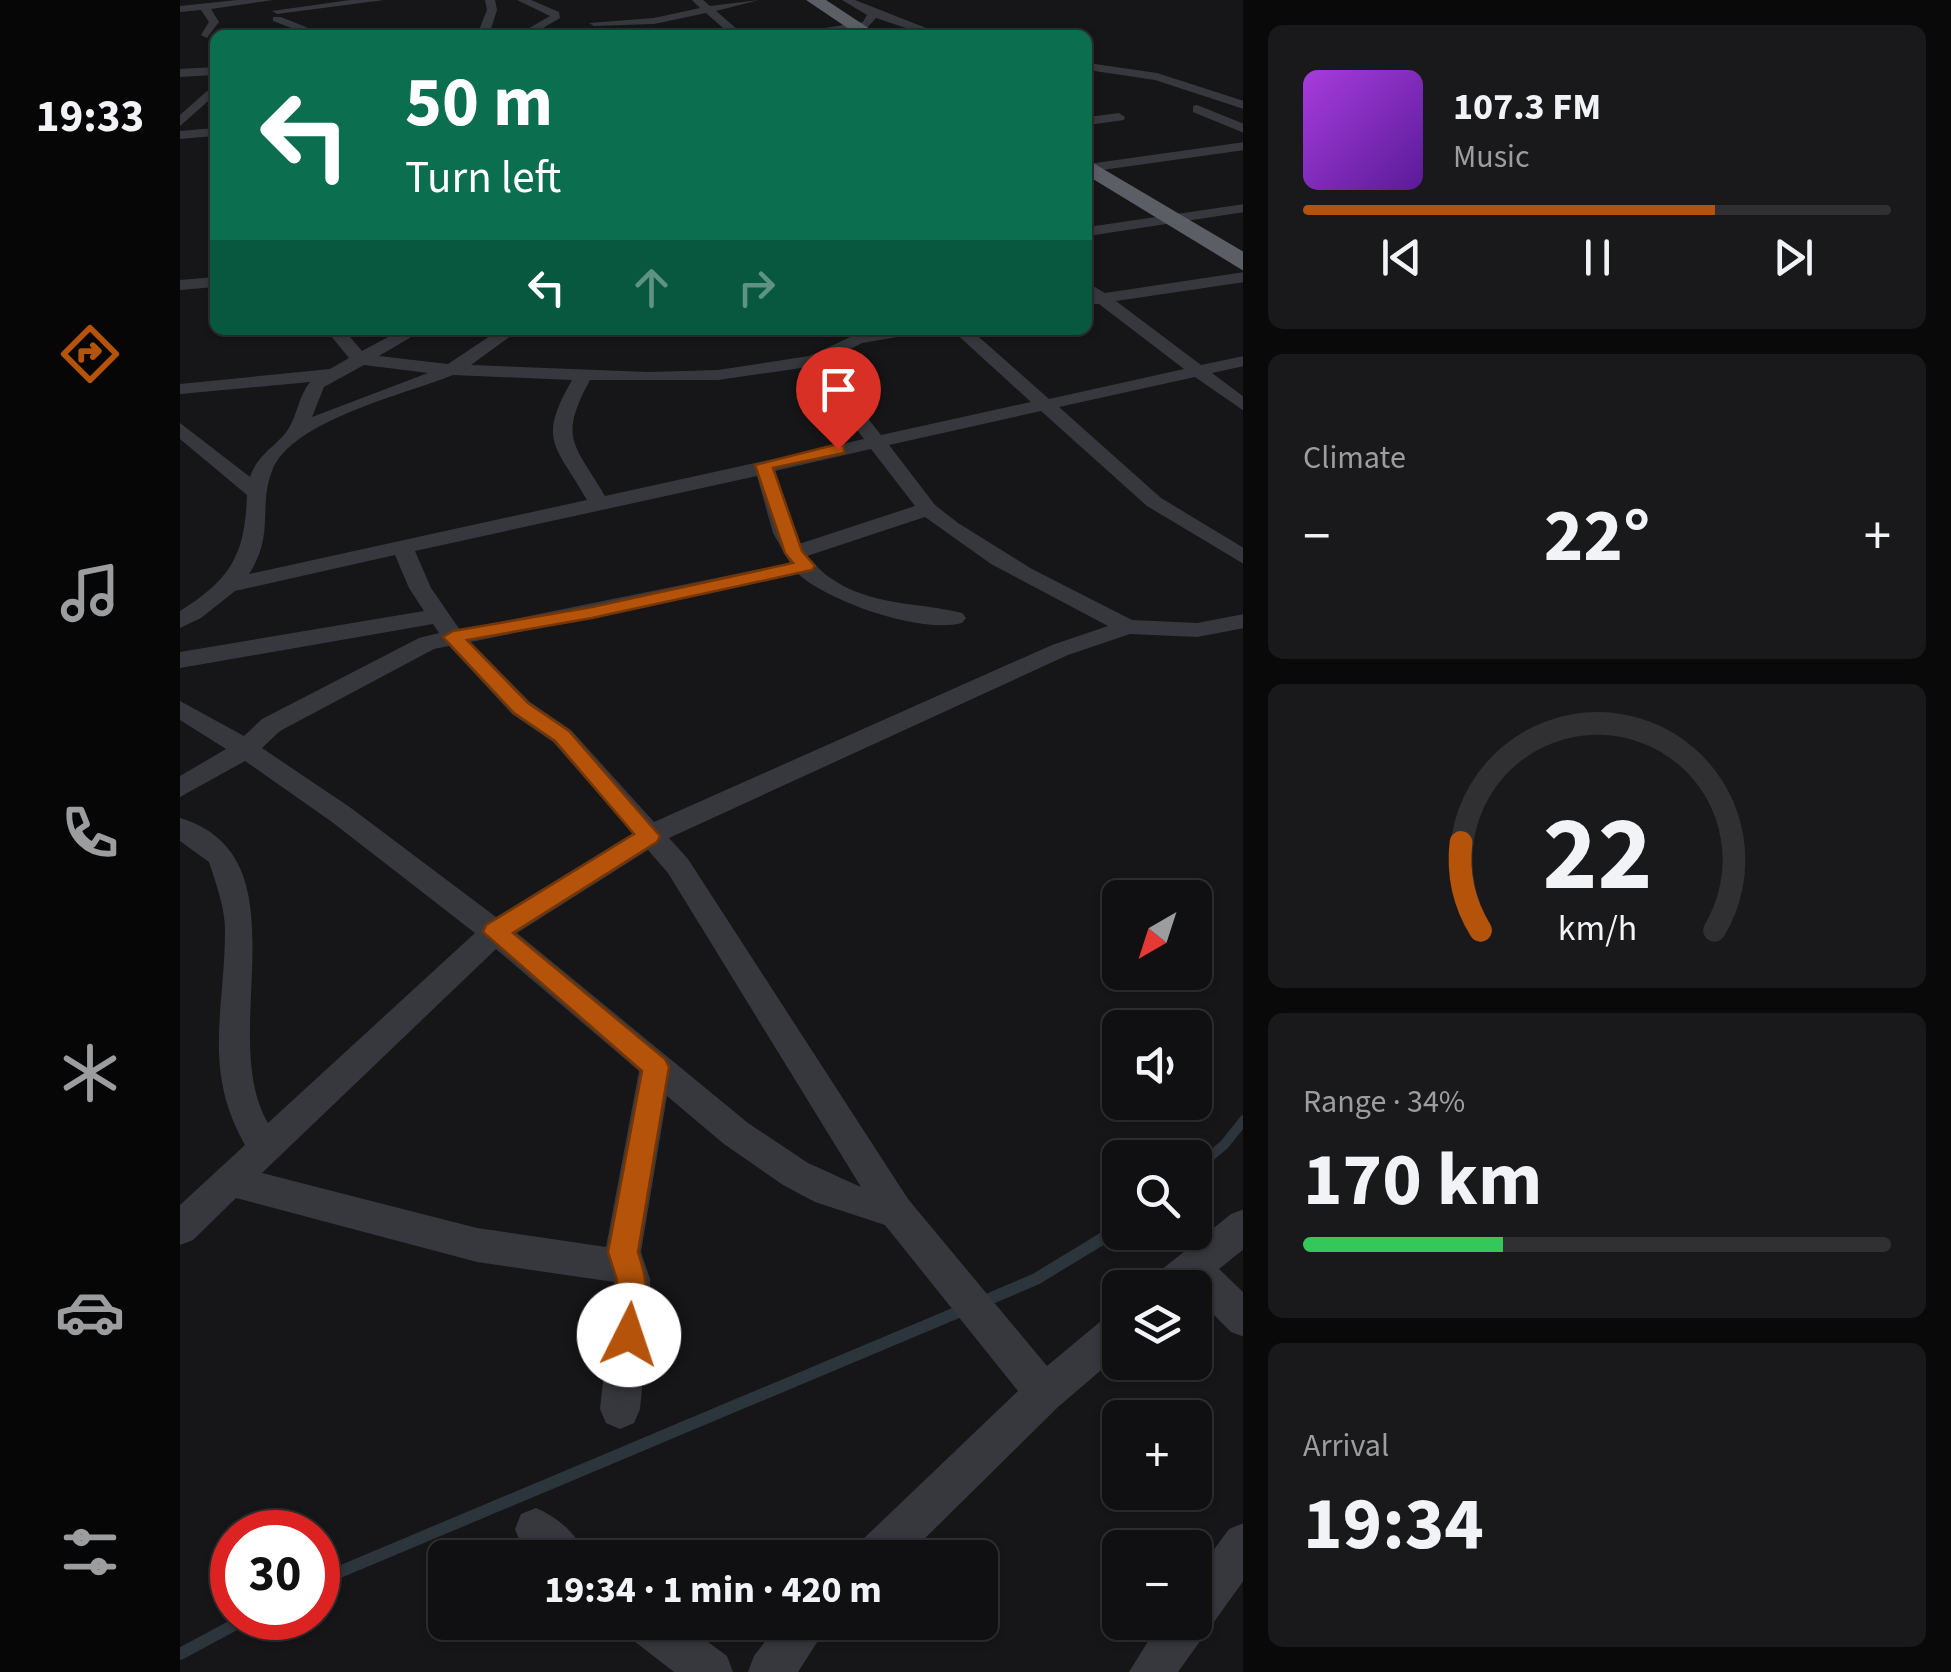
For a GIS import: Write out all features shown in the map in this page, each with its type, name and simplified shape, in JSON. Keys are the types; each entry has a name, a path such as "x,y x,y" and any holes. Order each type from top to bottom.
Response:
{"highway":[{"path":"814,0 861,30"},
{"path":"1092,170 1243,262"}],"street":[{"path":"180,9 268,0"},
{"path":"276,14 379,0"},
{"path":"484,30 493,0"},
{"path":"522,0 555,18 532,30"},
{"path":"697,0 732,30"},
{"path":"594,23 654,21 754,0"},
{"path":"847,0 873,14 923,30"},
{"path":"204,7 214,22 207,35"},
{"path":"585,30 610,7"},
{"path":"276,14 310,30"},
{"path":"864,30 872,22 873,14"},
{"path":"1092,67 1132,72 1243,105"},
{"path":"180,73 210,72"},
{"path":"1092,74 1132,72"},
{"path":"180,122 210,93"},
{"path":"1197,110 1243,129"},
{"path":"1092,120 1119,117"},
{"path":"180,135 210,132"},
{"path":"1092,167 1243,146"},
{"path":"1220,149 1243,160"},
{"path":"1092,231 1243,208"},
{"path":"1092,295 1243,277"},
{"path":"180,285 210,282"},
{"path":"1092,295 1243,405"},
{"path":"339,335 352,352 365,360 450,370 583,376 718,375 813,361 857,339 880,335"},
{"path":"298,431 309,396 318,383 406,335"},
{"path":"231,585 254,544 255,491 272,454 298,431 450,370 502,335"},
{"path":"967,335 1154,502 1243,557"},
{"path":"813,361 928,508 948,526 1029,577 1128,627"},
{"path":"180,621 231,585 1243,361"},
{"path":"180,389 334,374"},
{"path":"583,376 559,424 560,435 598,502"},
{"path":"180,428 255,491"},
{"path":"763,465 800,560 824,583 850,597 900,612 954,618"},
{"path":"180,660 592,612 800,560 928,508"},
{"path":"402,546 420,588 446,627 521,708 562,736 678,866 896,1211 1044,1393"},
{"path":"180,1228 495,932 649,836 794,766 1060,650 1128,627 1197,630 1243,620"},
{"path":"180,788 247,748 260,732 427,643 446,627"},
{"path":"180,710 247,748 320,797 495,932 713,1116 794,1174 838,1196 896,1211"},
{"path":"180,828 214,848 222,858 230,883 240,926 232,1029 235,1080 249,1121 266,1150"},
{"path":"620,1410 633,1298 623,1252 656,1067"},
{"path":"233,1181 477,1247 556,1262 626,1266"},
{"path":"1190,1270 1243,1227"},
{"path":"1212,1298 1243,1317"},
{"path":"893,1540 1044,1393 1102,1344"},
{"path":"1212,1588 1243,1545"},
{"path":"668,1640 711,1672"},
{"path":"770,1672 794,1640"},
{"path":"1151,1672 1174,1640"}],"waterway":[{"path":"1212,1155 1243,1121"},
{"path":"982,1302 1036,1279 1102,1239"},
{"path":"340,1572 963,1310"},
{"path":"180,1654 210,1638"}],"route":[{"path":"629,1335 632,1280 623,1252 656,1067 495,932 649,836 562,736 521,708 453,637 806,566 794,553 763,465 838,449"}]}
